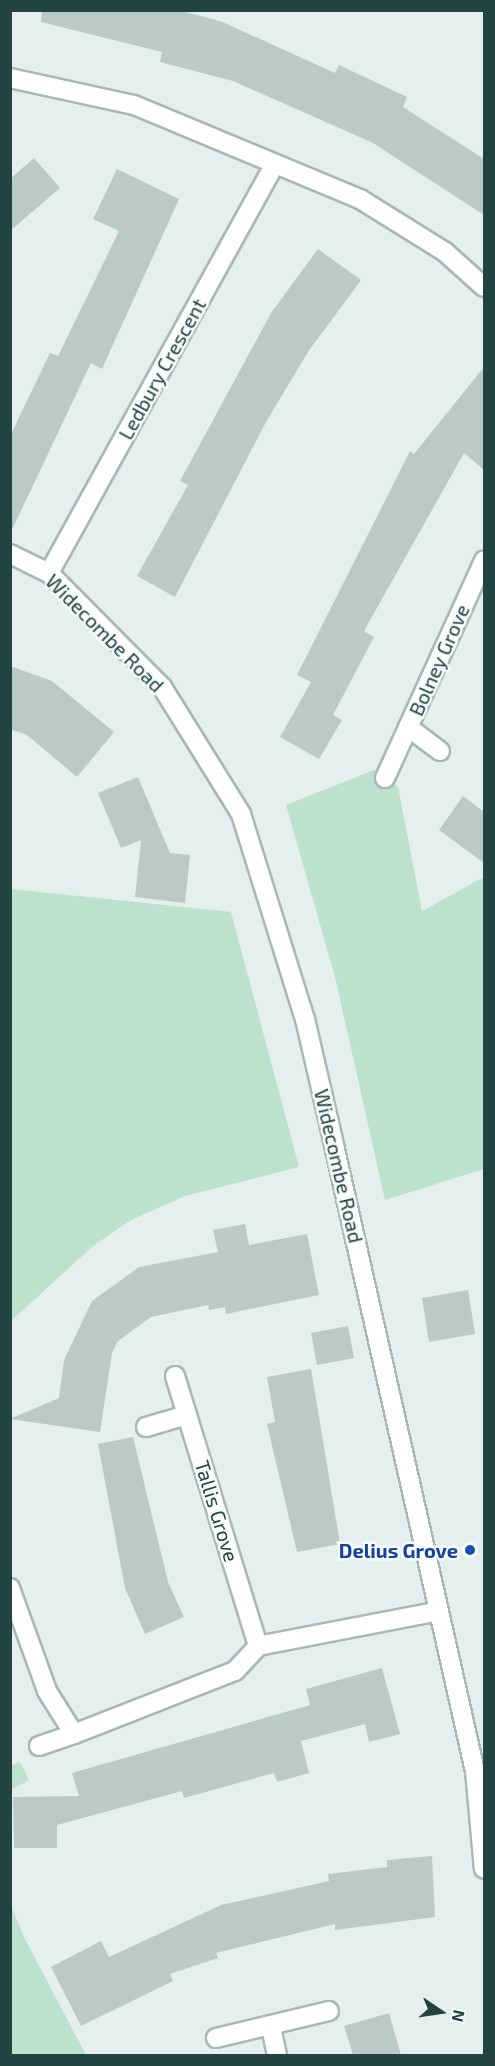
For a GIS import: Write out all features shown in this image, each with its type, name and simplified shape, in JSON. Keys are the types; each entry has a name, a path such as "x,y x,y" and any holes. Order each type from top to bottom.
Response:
{"street":[{"path":"10,78 134,105 360,199 445,252 484,287"},
{"name":"Ledbury Crescent","path":"49,573 275,165"},
{"name":"Widecombe Road","path":"10,554 49,573 162,687 241,814 305,1019 475,1771 484,1869"},
{"name":"Bolney Grove","path":"385,778 484,561"},
{"name":"Bolney Grove","path":"408,728 440,752"},
{"name":"Tallis Grove","path":"175,1376 258,1646"},
{"path":"146,1427 187,1415"},
{"path":"10,1588 47,1691 74,1734"},
{"path":"39,1746 235,1671 258,1646 439,1611"},
{"path":"216,2038 271,2027 329,2011"},
{"path":"271,2027 277,2055"}],"green space":[{"path":"374,770 398,787 422,911 484,877 484,1169 385,1200 335,977 286,805"},
{"path":"11,889 231,912 299,1167 185,1196 131,1220 93,1246 11,1321"},
{"path":"20,1762 29,1780 11,1790 11,1766"},
{"path":"11,1906 25,1939 86,2055 11,2055"}],"building":[{"path":"42,10 177,10 220,21 335,73 339,65 407,97 403,107 484,159 484,215 373,143 233,81 160,62 162,52 41,22"},
{"path":"34,158 60,188 10,231 10,179"},
{"path":"117,169 179,199 102,369 91,363 10,534 10,436 50,353 58,356 119,231 93,219"},
{"path":"318,249 361,280 308,352 266,422 175,597 137,576 188,485 180,481 271,313"},
{"path":"484,367 484,470 464,453 364,631 374,637 333,715 342,720 319,759 280,737 311,682 297,675 410,451 414,454"},
{"path":"10,666 52,681 114,732 77,777 27,735 10,729"},
{"path":"138,777 170,853 190,855 185,903 135,897 141,840 121,848 98,793"},
{"path":"463,796 484,812 484,863 439,830"},
{"path":"245,1224 249,1245 307,1234 319,1295 226,1314 225,1307 209,1310 208,1305 151,1317 118,1341 112,1353 100,1432 10,1419 59,1398 64,1360 92,1301 139,1267 218,1252 213,1230"},
{"path":"468,1290 475,1334 429,1342 422,1298"},
{"path":"348,1326 354,1358 317,1365 311,1333"},
{"path":"311,1369 340,1544 297,1552 267,1424 275,1422 267,1377"},
{"path":"133,1437 168,1582 184,1617 145,1634 125,1588 98,1444"},
{"path":"382,1668 400,1734 369,1742 365,1724 301,1741 309,1773 277,1782 274,1773 184,1798 182,1791 57,1825 57,1848 14,1848 13,1797 79,1796 72,1773 310,1705 306,1689"},
{"path":"432,1856 435,1917 335,1930 335,1924 216,1953 218,1958 170,1974 173,1981 81,2026 51,1967 101,1941 109,1957 221,1905 329,1881 328,1874 387,1867 387,1860"},
{"path":"389,2013 401,2055 353,2055 344,2026"}],"place":[{"name":"Delius Grove","path":"470,1550"}]}
